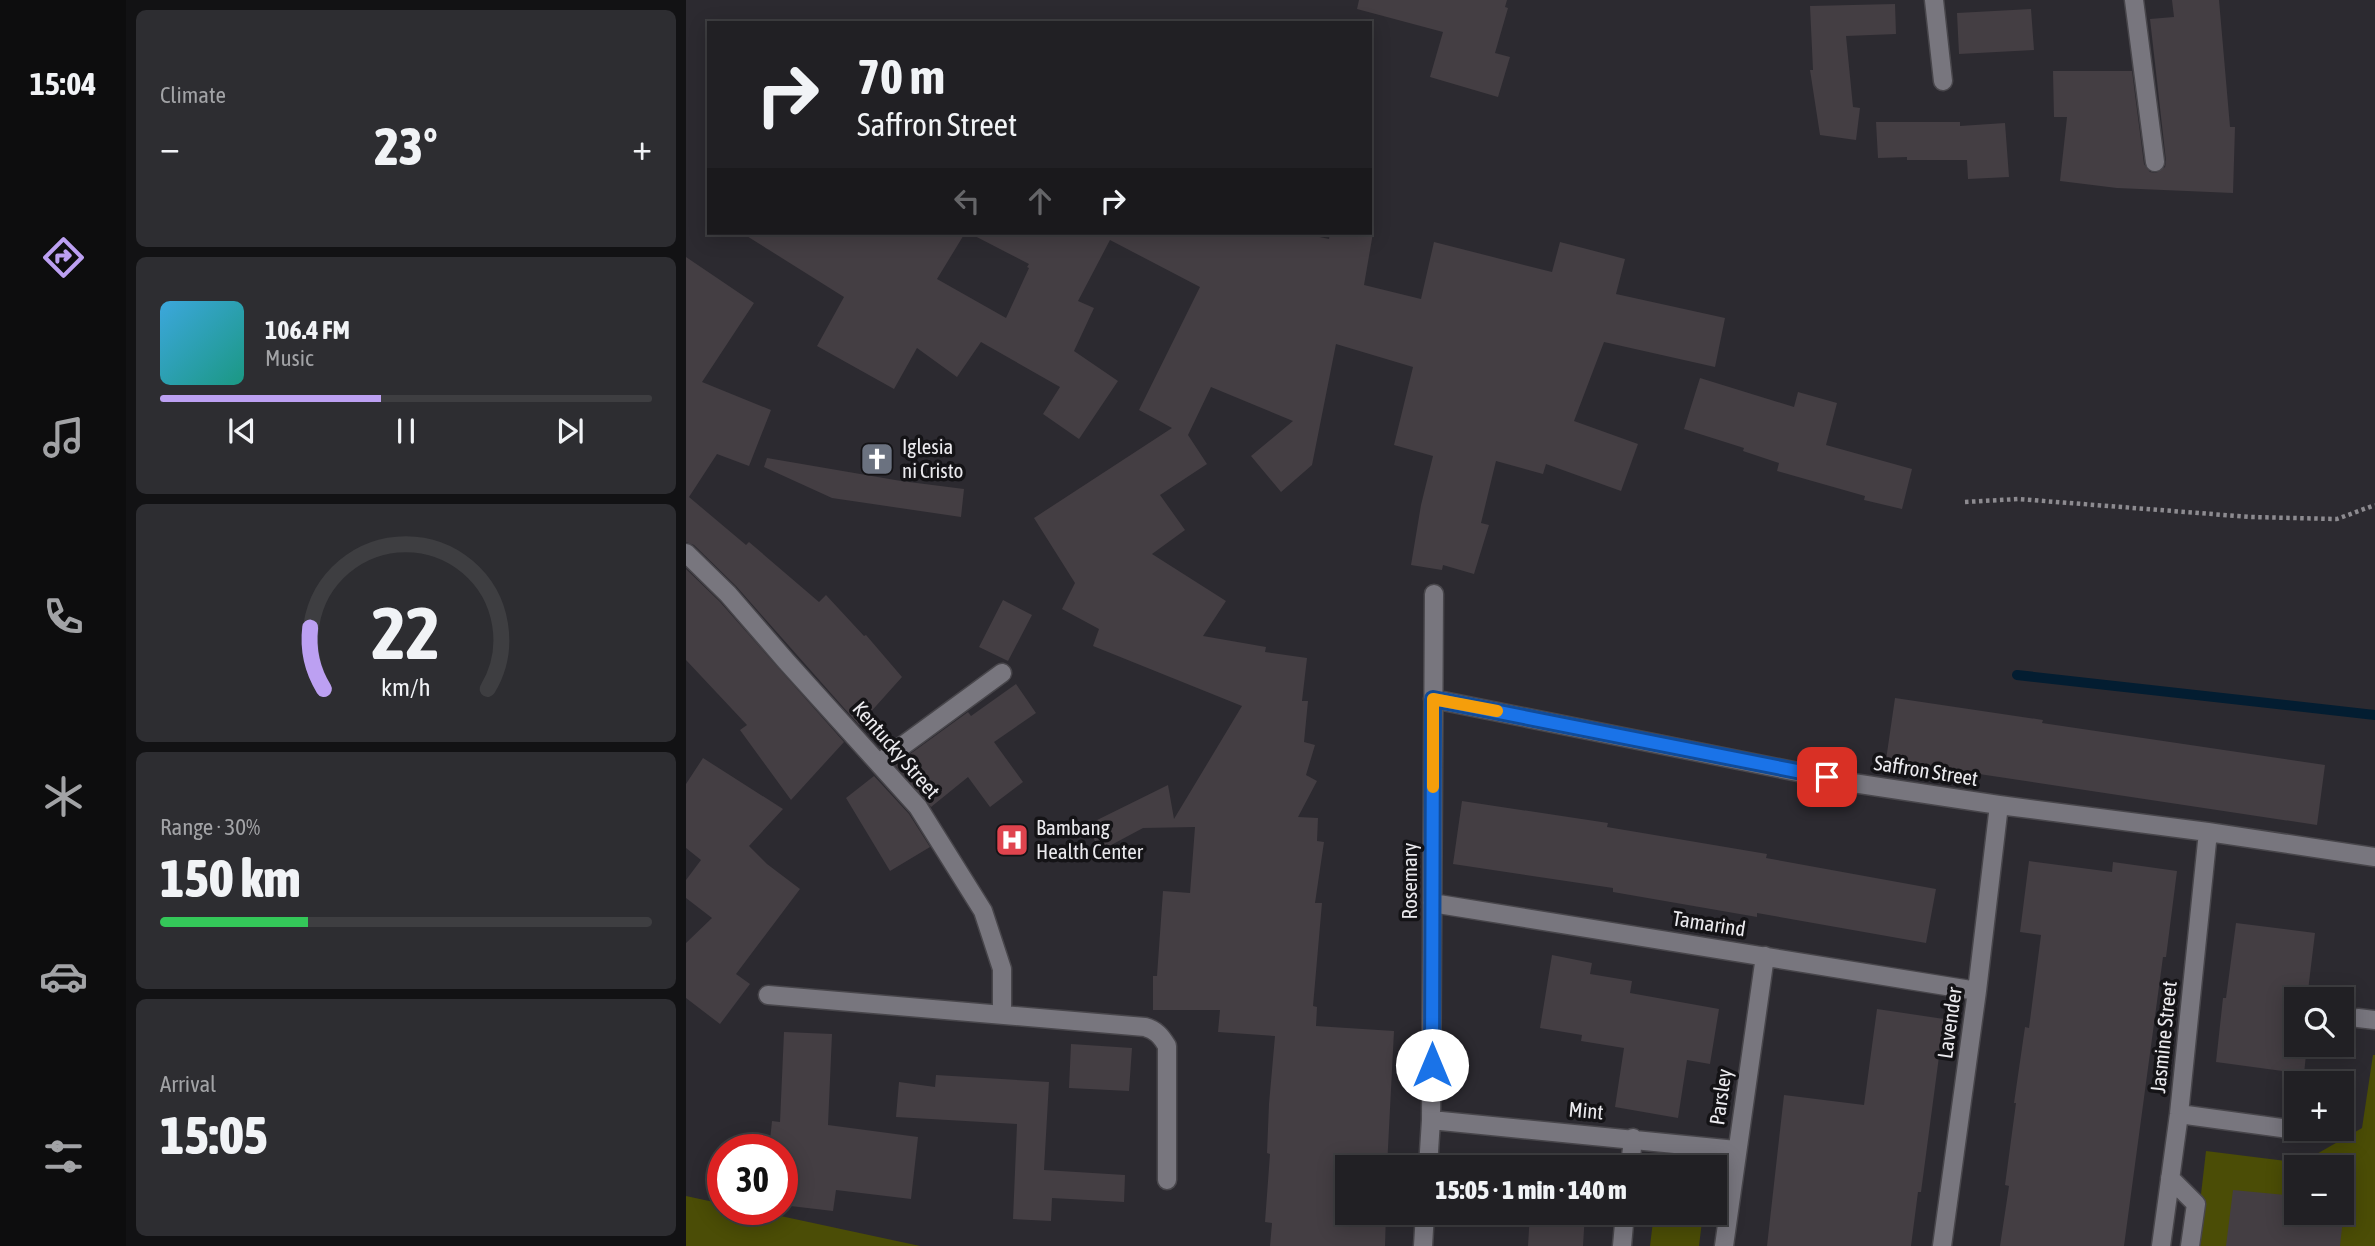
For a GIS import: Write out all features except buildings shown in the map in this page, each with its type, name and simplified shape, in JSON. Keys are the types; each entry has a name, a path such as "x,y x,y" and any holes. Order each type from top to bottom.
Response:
{"street":[{"path":"1934,0 1943,81"},
{"path":"2134,0 2155,162"},
{"name":"Kentucky Street","path":"686,553 728,594 918,807 983,911 1002,969 1002,1014"},
{"name":"Rosemary","path":"1429,1155 1434,594"},
{"path":"879,763 1002,673"},
{"name":"Saffron Street","path":"1433,699 1853,783 2375,857"},
{"name":"Lavender","path":"1941,1246 1978,991 1999,805"},
{"name":"Jasmine Street","path":"2161,1246 2179,1114 2208,832"},
{"name":"Tamarind","path":"1432,903 1978,991"},
{"name":"Parsley","path":"1724,1246 1765,956"},
{"path":"768,995 1145,1027 1161,1036 1167,1046 1167,1180"},
{"path":"2179,1114 2284,1128"},
{"name":"Mint","path":"1431,1119 1736,1150"},
{"path":"1631,1155 1633,1138"},
{"path":"2170,1178 2196,1203 2190,1246"},
{"path":"1423,1246 1424,1225"},
{"path":"1622,1246 1624,1225"}],"path":[{"path":"1965,502 2018,499 2250,517 2337,519 2375,505"}],"shaded area":[{"path":"2375,1055 2375,1246 2195,1246 2206,1151 2284,1161 2284,1225 2354,1225 2354,1155 2315,1155 2339,1141 2354,1141 2354,1133 2362,1128"},
{"path":"686,1196 707,1201 707,1225 798,1225 798,1220 920,1246 686,1246"},
{"path":"1653,1225 1702,1225 1699,1246 1650,1246"}],"waterway":[{"path":"2017,675 2375,715"}],"slow traffic":[{"path":"1433,787 1433,699 1497,711"}],"place":[{"name":"Iglesia ni Cristo","path":"877,459"},
{"name":"Bambang Health Center","path":"1012,840"}],"route":[{"path":"1432,1065 1433,699 1827,777"}]}
